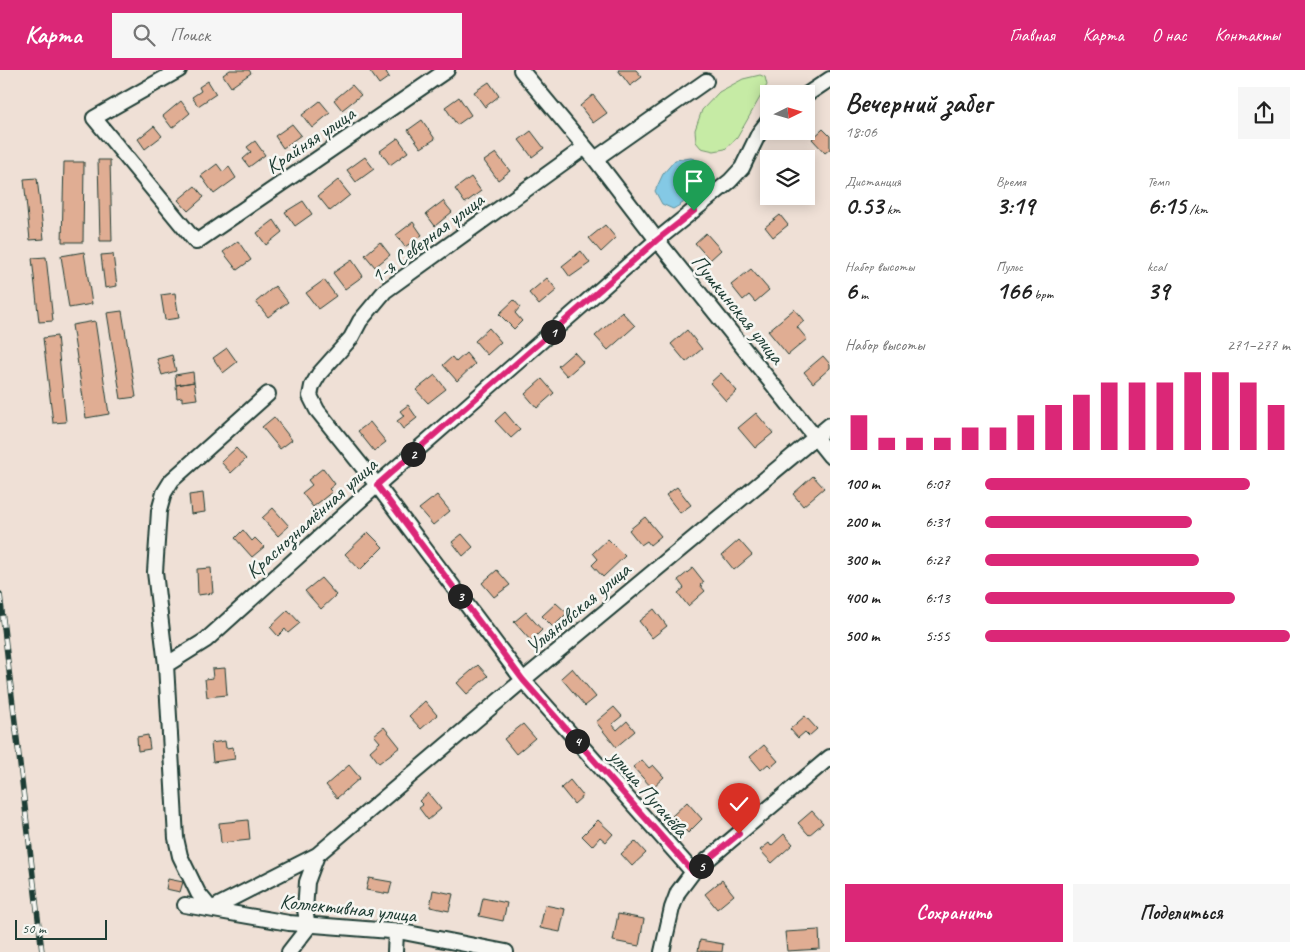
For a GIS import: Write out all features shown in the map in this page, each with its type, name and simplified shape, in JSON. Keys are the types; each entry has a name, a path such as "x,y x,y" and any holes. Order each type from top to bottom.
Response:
{"street":[{"name":"Крайняя улица","path":"179,70 94,118 196,242 447,70"},
{"name":"Пушкинская улица","path":"521,70 585,146 657,240 830,456"},
{"path":"815,89 830,79"},
{"path":"595,159 706,81"},
{"name":"Краснознамённая улица","path":"166,665 206,640 377,485 657,240 730,182 742,168 760,131"},
{"name":"1-я Северная улица","path":"317,410 310,396 315,380 351,338 360,321 385,291 585,146"},
{"path":"268,394 172,480 164,493 159,511 155,572 166,665 176,838 180,856 198,893 211,910 317,855"},
{"name":"улица Пугачёва","path":"317,410 377,485 523,680 693,872"},
{"name":"Ульяновская улица","path":"309,925 305,910 307,882 317,855 523,680 830,425"},
{"path":"662,952 672,908 678,892 693,872 830,757"},
{"name":"Коллективная улица","path":"185,905 289,923 396,932 504,952"},
{"path":"289,952 309,925"},
{"path":"394,952 396,932"}],"green space":[{"path":"760,75 765,77 767,85 760,85 760,97 737,138 725,149 714,151 701,148 696,142 695,130 702,110 719,92 743,79"}],"water":[{"path":"691,158 700,161 702,169 702,176 697,190 673,209 662,204 655,191 663,174 675,160"}],"building":[{"path":"230,70 249,70 251,73 231,87 223,75"},
{"path":"369,70 385,70 389,77 379,84"},
{"path":"618,70 636,70 642,77 630,86"},
{"path":"208,81 216,94 198,106 192,97 201,91 199,87"},
{"path":"489,82 499,96 485,107 474,92"},
{"path":"352,85 361,95 342,110 334,100"},
{"path":"593,95 607,113 593,123 580,106"},
{"path":"459,97 471,115 457,125 445,107"},
{"path":"181,101 190,113 172,128 163,116"},
{"path":"320,101 330,113 312,128 302,115"},
{"path":"422,120 435,139 421,148 408,130"},
{"path":"292,124 301,135 283,148 275,136"},
{"path":"154,126 162,136 145,149 138,139"},
{"path":"823,129 830,136 830,149 825,153 813,140 815,140 815,136"},
{"path":"531,131 544,148 532,157 519,140"},
{"path":"398,138 408,152 390,165 380,151"},
{"path":"255,141 265,155 249,167 243,159 251,152 247,147"},
{"path":"496,153 510,171 498,180 484,161"},
{"path":"365,157 374,169 356,182 347,170"},
{"path":"98,160 110,160 112,241 100,241"},
{"path":"64,162 84,162 83,242 62,242"},
{"path":"217,164 223,172 229,167 236,178 214,194 201,176"},
{"path":"471,177 481,191 465,203 455,189"},
{"path":"37,178 44,239 30,240 24,179"},
{"path":"338,180 350,195 330,211 318,196"},
{"path":"195,186 204,197 188,211 178,200"},
{"path":"303,201 312,214 295,226 285,212"},
{"path":"443,201 452,212 435,226 426,214"},
{"path":"780,215 788,225 773,237 765,227"},
{"path":"274,220 282,232 266,245 257,233"},
{"path":"413,222 422,235 405,247 396,235"},
{"path":"605,225 616,238 601,252 589,238"},
{"path":"706,233 721,250 710,260 695,243"},
{"path":"238,241 251,260 237,270 223,252"},
{"path":"380,242 390,255 375,267 365,255"},
{"path":"581,251 590,263 570,277 562,266"},
{"path":"84,252 92,304 69,308 61,256"},
{"path":"113,254 117,286 105,288 101,255"},
{"path":"46,257 53,321 39,322 32,258"},
{"path":"352,260 363,276 345,289 333,273"},
{"path":"751,269 769,290 755,302 749,295 743,300 731,285"},
{"path":"547,278 557,290 539,305 529,293"},
{"path":"324,280 336,296 318,309 306,293"},
{"path":"275,286 288,302 268,317 256,302"},
{"path":"175,293 179,318 165,320 161,295"},
{"path":"514,300 520,307 515,313 522,321 514,329 499,314"},
{"path":"794,309 804,321 797,327 807,339 788,355 768,331"},
{"path":"122,311 136,397 121,399 107,313"},
{"path":"622,312 635,326 608,350 595,336"},
{"path":"95,321 109,414 86,418 72,325"},
{"path":"489,328 501,342 487,355 475,341"},
{"path":"687,330 702,349 686,362 671,344"},
{"path":"57,336 66,422 53,423 43,338"},
{"path":"227,348 237,362 223,373 213,358"},
{"path":"574,352 583,362 567,376 558,366"},
{"path":"466,353 475,364 457,381 443,365 452,357 456,362"},
{"path":"172,355 176,371 162,375 157,359"},
{"path":"823,356 830,364 830,368 813,383 804,372"},
{"path":"193,372 194,382 176,385 175,375"},
{"path":"721,373 737,391 726,401 710,383"},
{"path":"435,375 446,389 428,403 416,390"},
{"path":"542,379 554,393 537,408 525,394"},
{"path":"194,382 197,399 182,401 182,397 177,398 176,385"},
{"path":"408,405 417,418 403,429 397,421 404,416 400,411"},
{"path":"505,412 520,430 511,438 495,421"},
{"path":"756,413 773,433 755,448 738,428"},
{"path":"274,417 292,440 280,449 262,427"},
{"path":"370,422 386,442 374,451 358,431"},
{"path":"236,448 246,459 231,473 221,462"},
{"path":"323,468 335,484 329,489 332,492 313,507 302,493 312,485 308,480"},
{"path":"813,476 824,488 803,506 793,494"},
{"path":"677,487 691,505 680,513 666,495"},
{"path":"203,493 205,512 191,514 189,495"},
{"path":"437,495 450,511 433,525 419,509"},
{"path":"273,508 289,526 278,536 262,518"},
{"path":"645,517 661,536 650,545 647,541 641,545 629,530"},
{"path":"243,530 252,541 255,538 264,547 252,557 235,538"},
{"path":"368,532 383,547 360,570 345,554"},
{"path":"462,534 473,547 463,556 452,542"},
{"path":"608,539 625,556 603,577 592,565 598,559 593,553"},
{"path":"739,540 752,555 734,570 722,555"},
{"path":"211,568 213,593 198,595 197,569"},
{"path":"693,568 704,582 700,585 705,591 688,606 678,593 684,588 678,580"},
{"path":"497,570 510,585 494,597 482,583"},
{"path":"321,578 336,595 321,609 305,591"},
{"path":"556,603 567,613 553,627 542,616"},
{"path":"654,609 667,626 652,638 639,621"},
{"path":"288,610 300,623 288,633 285,629 278,636 270,627"},
{"path":"526,612 542,630 531,641 514,622"},
{"path":"478,665 488,676 467,694 457,683"},
{"path":"225,668 227,695 207,697 205,679 213,678 212,669"},
{"path":"572,668 596,697 585,706 561,678"},
{"path":"425,701 437,715 421,729 409,716"},
{"path":"614,707 622,716 612,724 617,730 627,721 635,731 616,747 596,722"},
{"path":"805,716 817,729 809,736 805,732 798,738 790,729"},
{"path":"523,724 535,738 516,754 504,739"},
{"path":"384,727 400,747 379,763 370,751 380,742 374,735"},
{"path":"148,735 150,749 138,751 137,737"},
{"path":"225,741 226,748 233,747 235,759 213,762 211,743"},
{"path":"764,745 778,761 771,767 768,764 761,770 750,757"},
{"path":"642,760 649,768 653,765 664,777 652,788 633,767"},
{"path":"349,765 360,778 337,798 326,785"},
{"path":"570,780 583,796 574,804 561,788"},
{"path":"428,793 441,809 428,820 419,808 423,805 419,801"},
{"path":"687,802 702,819 688,833 672,816"},
{"path":"812,811 823,823 809,835 798,823"},
{"path":"248,820 250,840 221,843 219,823"},
{"path":"598,820 613,834 606,842 600,837 592,846 582,836"},
{"path":"784,834 793,844 772,863 760,850 769,843 771,846"},
{"path":"635,841 646,853 632,866 621,854"},
{"path":"369,878 392,882 389,894 366,890"},
{"path":"168,879 183,882 180,892 166,889"},
{"path":"722,880 734,895 717,909 705,894"},
{"path":"433,890 453,894 449,911 430,907"},
{"path":"483,898 507,903 503,921 479,916"},
{"path":"545,905 565,909 560,932 540,928"},
{"path":"618,914 644,919 639,946 613,941"},
{"path":"819,930 820,949 787,951 785,932"},
{"path":"700,940 723,944 722,952 698,951"}],"railway":[{"path":"0,594 42,952"}],"route":[{"path":"694,211 657,240 377,485 523,680 693,872 739,834"}]}
